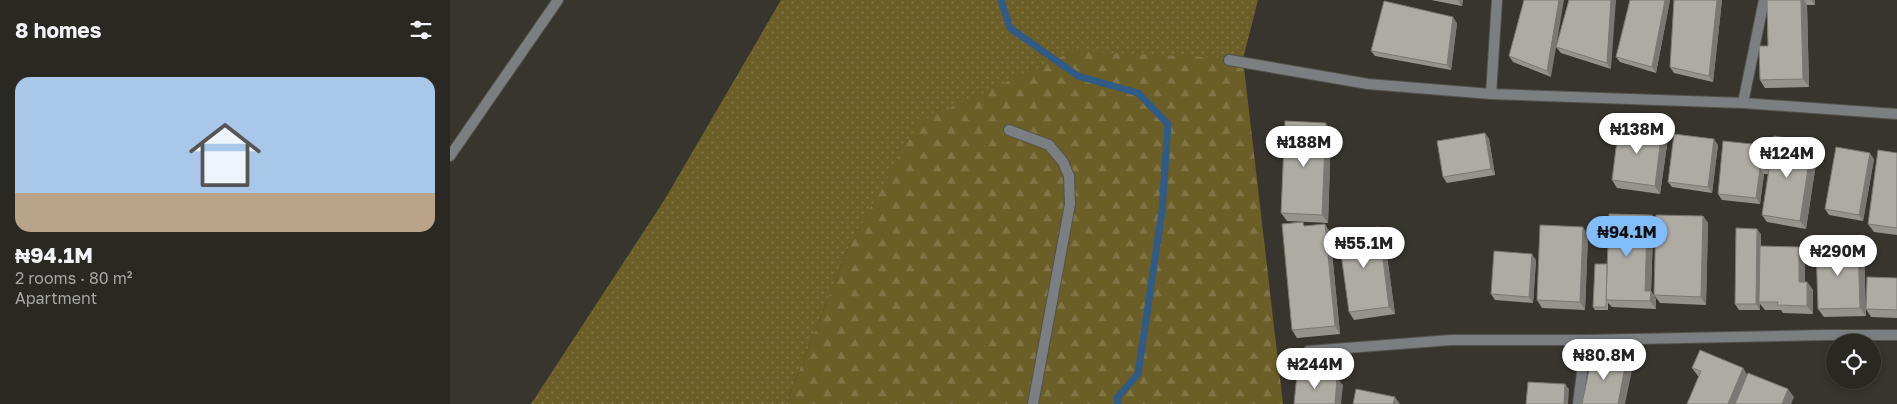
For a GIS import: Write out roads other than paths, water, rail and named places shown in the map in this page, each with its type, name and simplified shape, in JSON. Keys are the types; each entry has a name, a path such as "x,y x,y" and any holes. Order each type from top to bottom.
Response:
{"street":[{"path":"450,156 558,0"},
{"path":"1491,94 1497,0"},
{"path":"1743,103 1764,0"},
{"path":"1229,60 1368,84 1491,94 1743,103 1897,114"},
{"path":"1008,130 1049,145 1063,162 1069,176 1070,204 1033,404"},
{"path":"1308,351 1451,340 1586,340 1897,335"},
{"path":"1578,404 1586,340"}],"waterway":[{"path":"1001,0 1010,28 1078,76 1138,93 1168,124 1162,211 1138,374 1117,398 1118,404"}]}
